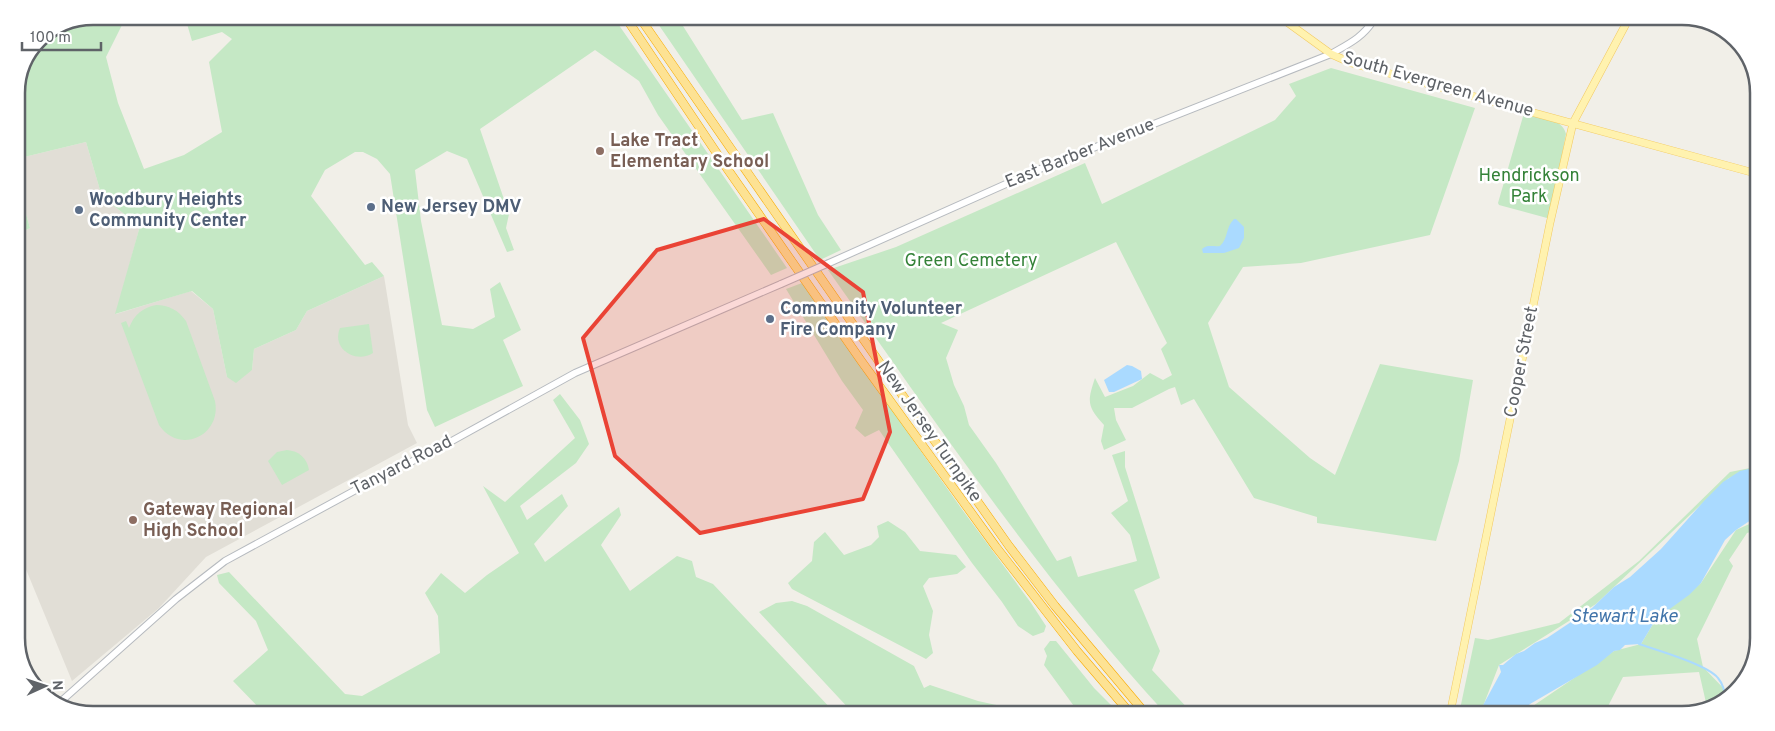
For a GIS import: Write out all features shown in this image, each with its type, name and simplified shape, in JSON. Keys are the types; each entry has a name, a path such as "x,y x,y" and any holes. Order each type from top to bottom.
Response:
{"highway":[{"name":"New Jersey Turnpike","path":"631,25 726,167 862,362 996,547 1077,651 1124,706"},
{"name":"New Jersey Turnpike","path":"645,25 1010,546 1055,606 1139,706"}],"main road":[{"name":"South Evergreen Avenue","path":"1291,25 1330,54 1351,63 1750,172"},
{"name":"Cooper Street","path":"1452,706 1544,251 1573,123 1626,25"}],"street":[{"name":"East Barber Avenue","path":"781,284 1035,171 1330,54 1349,45 1363,34 1370,25"},
{"name":"Tanyard Road","path":"63,699 176,599 225,561 387,473 432,452 575,373 781,284"}],"highlighted area":[{"path":"764,219 863,292 890,432 863,499 700,533 615,456 583,338 657,250"}],"shaded area":[{"path":"86,142 102,197 140,226 116,314 191,291 213,309 227,377 252,370 254,349 296,330 307,311 384,276 408,425 417,443 206,557 159,608 72,681 25,567 25,230 30,228 25,210 25,157"}],"green space":[{"path":"122,25 106,57 118,103 144,169 184,155 222,132 209,62 232,39 222,32 192,41 187,25 619,25 787,268 771,275 658,115 639,81 595,50 480,129 509,214 506,228 514,250 507,252 467,159 447,151 415,170 421,221 442,325 473,329 495,317 490,289 500,282 521,330 503,340 523,386 435,427 427,410 390,174 377,159 363,152 355,152 325,170 311,196 365,265 372,262 384,276 307,311 296,330 254,349 252,370 236,383 227,377 213,309 192,291 115,314 140,226 102,197 86,142 25,157 25,89 27,75 32,63 48,42 59,34 84,26"},
{"path":"659,25 682,25 742,120 773,113 818,215 841,250 820,260"},
{"name":"Green Cemetery","path":"1331,68 1475,108 1430,235 1301,263 1243,267 1208,323 1229,387 1310,458 1335,475 1380,364 1473,380 1459,461 1436,541 1317,523 1317,517 1254,498 1194,399 1181,405 1175,387 1132,408 1114,408 1116,420 1126,440 1104,450 1101,441 1104,425 1094,413 1090,403 1095,378 1105,397 1133,386 1150,373 1163,380 1172,375 1161,349 1167,343 1116,242 941,323 958,330 946,358 969,425 996,463 1057,561 1071,556 1078,577 1137,561 1130,535 1111,513 1128,501 1112,455 1125,451 1125,467 1160,578 1134,590 1160,651 1152,670 1185,706 1159,706 1074,607 989,497 828,270 896,247 1085,163 1102,204 1275,120 1296,96 1289,84"},
{"name":"Hendrickson Park","path":"1524,113 1555,121 1564,129 1566,134 1550,217 1547,218 1499,205 1498,203"},
{"path":"25,210 30,228 25,230"},
{"path":"802,283 961,508 1031,603 1046,626 1044,632 1033,636 1018,626 879,430 865,437 855,428 863,410 842,381 786,289"},
{"path":"156,305 173,309 186,321 215,401 215,413 212,424 206,432 187,440 177,439 167,434 159,425 121,323 126,321 129,328 133,319 139,313"},
{"path":"369,324 373,353 359,357 342,348 338,336 340,328"},
{"path":"560,394 580,420 589,444 576,463 520,506 527,520 562,494 568,506 534,544 545,562 619,507 621,515 601,545 630,591 677,556 692,561 696,577 713,584 828,706 257,706 233,681 268,650 256,621 219,583 217,575 229,572 345,694 362,696 440,653 438,616 425,593 441,573 465,593 519,553 483,486 505,502 575,438 553,400"},
{"path":"287,450 302,456 309,470 282,485 268,461 277,452"},
{"path":"1750,468 1750,473 1729,478 1596,604 1499,665 1483,706 1461,706 1475,638 1488,640 1559,623 1639,561 1730,472"},
{"path":"888,521 905,532 920,551 956,555 966,567 957,574 929,578 923,586 933,611 929,635 933,653 926,659 792,589 788,583 812,561 814,542 825,532 844,555 871,545 879,537 877,526"},
{"path":"1750,524 1750,532 1747,533 1729,560 1733,566 1697,639 1703,667 1725,690 1706,702 1699,672 1623,677 1608,706 1533,706 1614,651 1641,644 1656,619 1701,583 1736,530"},
{"path":"792,601 807,606 914,666 924,688 930,685 978,701 1001,706 846,706 759,612 776,603"},
{"path":"1050,641 1056,641 1094,688 1112,706 1074,706 1044,665 1047,656 1044,649"}],"water":[{"path":"1234,219 1244,227 1244,238 1239,248 1224,253 1203,253 1202,249 1206,247 1220,246"},
{"path":"1127,365 1141,371 1142,379 1114,392 1109,392 1104,380"},
{"name":"Stewart Lake","path":"1750,469 1750,521 1725,540 1701,583 1689,595 1656,619 1641,644 1625,645 1620,650 1614,651 1597,665 1528,706 1483,706 1501,672 1499,665 1503,665 1516,654 1547,638 1592,608 1614,587 1630,577 1661,549 1723,482 1740,471"}],"waterway":[{"path":"1639,644 1682,658 1704,668 1718,678 1724,691"}],"place":[{"name":"Lake Tract Elementary School","path":"600,151"},
{"name":"New Jersey DMV","path":"371,207"},
{"name":"Woodbury Heights Community Center","path":"79,210"},
{"name":"Community Volunteer Fire Company","path":"770,319"},
{"name":"Gateway Regional High School","path":"133,520"}]}
